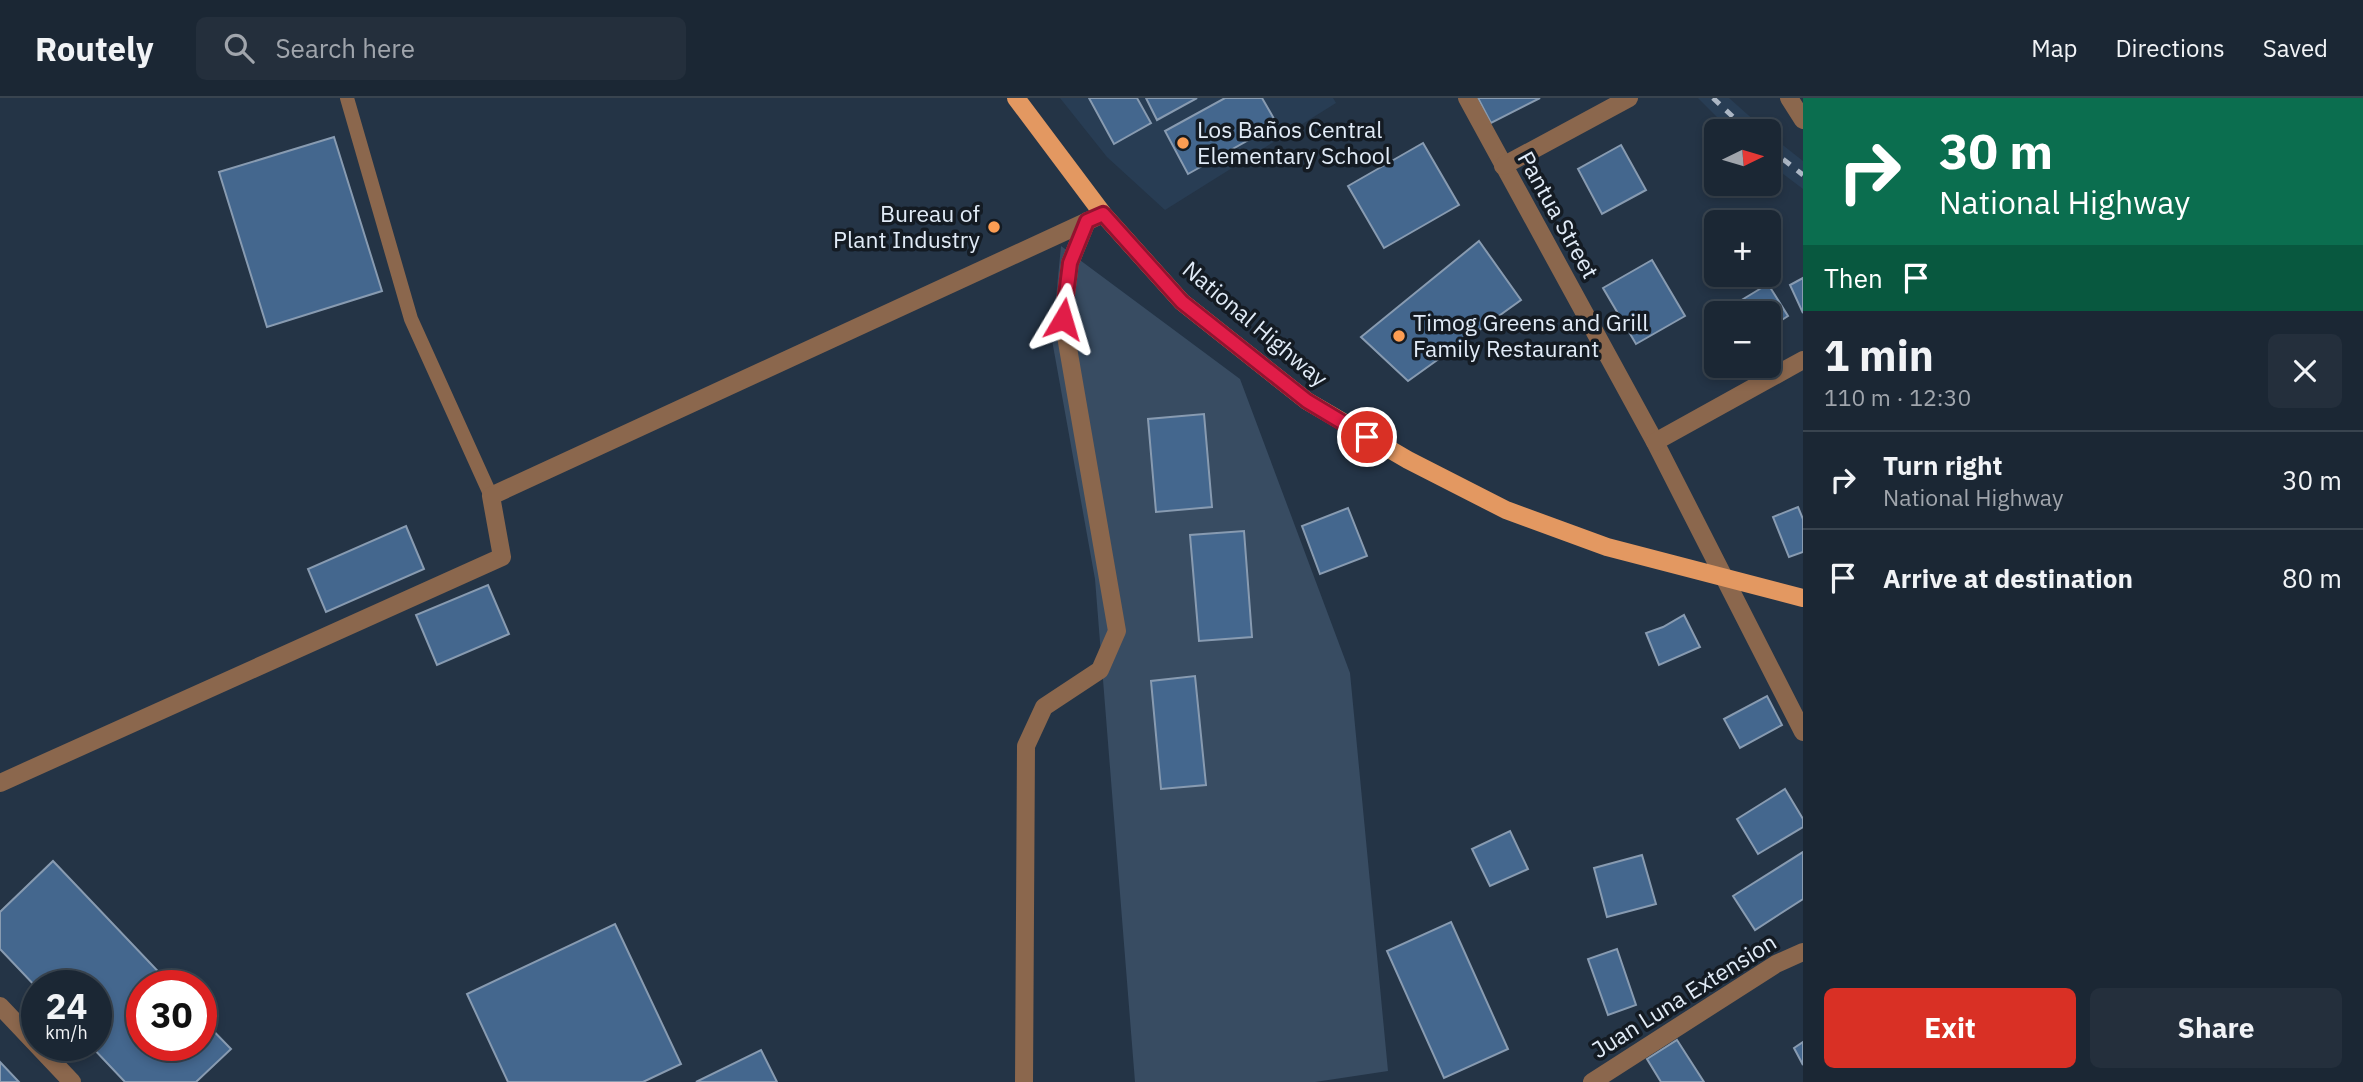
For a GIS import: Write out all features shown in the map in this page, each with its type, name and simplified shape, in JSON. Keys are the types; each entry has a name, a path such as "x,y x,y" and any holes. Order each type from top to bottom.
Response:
{"main road":[{"name":"National Highway","path":"1016,98 1095,217 1182,302 1307,401 1408,460 1506,510 1607,547 1803,598"}],"street":[{"name":"Pantua Street","path":"1467,98 1655,442 1803,732"},
{"path":"1503,166 1629,98"},
{"path":"1789,98 1803,120"},
{"path":"0,783 502,557 491,496 1095,217"},
{"path":"1024,1082 1026,746 1044,707 1100,670 1117,631 1063,319 1070,263 1095,217"},
{"path":"1655,442 1803,360"},
{"name":"Juan Luna Extension","path":"1592,1082 1776,964 1803,952"},
{"path":"0,1006 72,1082"}],"lane":[{"path":"347,98 411,319 491,496"}],"shaded area":[{"name":"Los Baños Central Elementary School","path":"1060,98 1333,98 1336,103 1165,210 1107,157"},
{"path":"1698,98 1729,98 1753,119 1719,119"},
{"path":"1782,144 1803,161 1803,189 1782,173"},
{"path":"1061,246 1240,379 1350,673 1388,1071 1315,1082 1135,1082 1095,579 1052,340"}],"building":[{"path":"1089,98 1137,98 1151,123 1114,144"},
{"path":"1146,98 1197,98 1157,120"},
{"path":"1225,98 1262,98 1277,124 1188,174 1165,131"},
{"path":"1478,98 1540,98 1491,123"},
{"path":"334,137 382,291 267,327 219,172"},
{"path":"1423,143 1459,205 1384,248 1348,186"},
{"path":"1621,145 1646,190 1602,214 1578,169"},
{"path":"1479,241 1521,300 1408,381 1361,337"},
{"path":"1652,260 1685,316 1636,344 1603,288"},
{"path":"1803,278 1803,313 1790,285"},
{"path":"1763,287 1770,287 1779,301 1740,301"},
{"path":"1781,305 1788,316 1781,320"},
{"path":"1204,414 1212,507 1156,512 1148,419"},
{"path":"1798,507 1803,519 1803,552 1789,557 1773,517"},
{"path":"1348,508 1367,556 1320,574 1302,526"},
{"path":"406,526 424,569 326,612 308,569"},
{"path":"1244,531 1252,637 1199,641 1190,535"},
{"path":"488,585 509,634 437,665 416,615"},
{"path":"1684,615 1700,647 1659,665 1646,633"},
{"path":"1195,676 1206,785 1161,789 1151,681"},
{"path":"1767,696 1782,725 1740,748 1724,719"},
{"path":"1785,789 1803,819 1803,827 1758,854 1737,819"},
{"path":"1510,831 1528,869 1490,886 1472,849"},
{"path":"1803,852 1803,899 1755,930 1733,896"},
{"path":"1642,855 1656,904 1607,917 1594,868"},
{"path":"53,861 157,970 126,970 126,1061 217,1061 217,1035 231,1049 196,1082 125,1082 105,1061 112,1061 112,970 21,971 0,949 0,912"},
{"path":"1451,922 1508,1049 1444,1078 1387,951"},
{"path":"615,924 681,1064 643,1082 508,1082 467,994"},
{"path":"1617,949 1636,1005 1608,1015 1588,959"},
{"path":"1677,1040 1704,1082 1661,1082 1647,1059"},
{"path":"1803,1042 1803,1065 1794,1048"},
{"path":"761,1050 777,1082 696,1082"},
{"path":"0,1062 19,1082 0,1082"}],"railway":[{"path":"1713,98 1735,119"},
{"path":"1782,158 1803,175"}],"place":[{"name":"Los Baños Central Elementary School","path":"1183,143"},
{"name":"Bureau of Plant Industry","path":"994,227"},
{"name":"Timog Greens and Grill Family Restaurant","path":"1399,336"}],"route":[{"path":"1063,319 1070,263 1087,221 1103,214 1182,302 1307,401 1367,437"}]}
